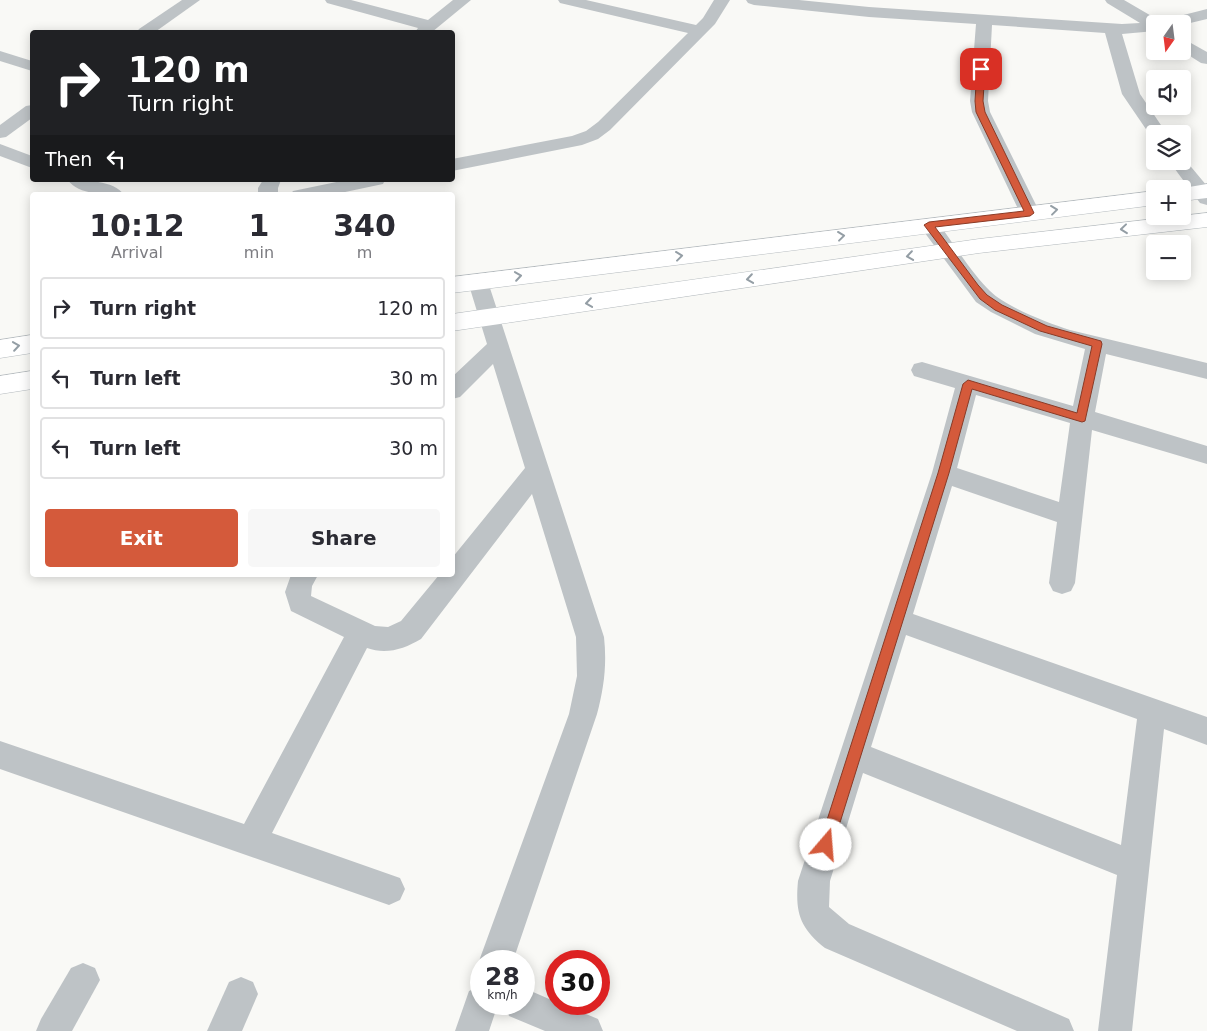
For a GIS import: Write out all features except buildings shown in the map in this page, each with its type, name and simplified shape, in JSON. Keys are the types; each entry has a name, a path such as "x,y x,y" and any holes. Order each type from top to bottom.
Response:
{"street":[{"path":"148,30 192,0"},
{"path":"333,0 427,30 463,0"},
{"path":"566,0 617,6 699,31"},
{"path":"455,164 576,141 592,135 604,126 709,21 722,0"},
{"path":"754,0 910,15 1112,29 1133,30 1146,28"},
{"path":"910,15 924,0"},
{"path":"1113,0 1146,20"},
{"path":"1191,18 1207,14"},
{"path":"984,20 980,112 1030,213"},
{"path":"1112,29 1130,94 1152,125"},
{"path":"1191,49 1207,59"},
{"path":"0,56 30,65"},
{"path":"0,133 30,111"},
{"path":"0,150 30,161"},
{"path":"1184,170 1199,194"},
{"path":"82,182 107,192"},
{"path":"315,192 366,182"},
{"path":"500,950 583,714 591,685 593,658 590,637 489,318 465,284 1146,199"},
{"path":"455,323 949,250 1207,220"},
{"path":"929,225 983,297 998,307 1044,329 1068,337 1207,371"},
{"path":"0,348 30,344"},
{"path":"1062,583 1082,418 1097,344"},
{"path":"455,389 498,346"},
{"path":"922,370 1207,454"},
{"path":"0,385 30,380"},
{"path":"968,384 944,473 814,881 812,902 818,922 837,936 1057,1031"},
{"path":"455,574 537,470"},
{"path":"944,473 1070,516"},
{"path":"304,577 299,583 296,594 300,603 373,638 388,639 401,636 411,630 453,577"},
{"path":"897,620 1207,731"},
{"path":"251,842 361,632"},
{"path":"1116,1031 1152,711"},
{"path":"0,755 389,889"},
{"path":"854,755 1134,866"},
{"path":"54,1031 83,980"},
{"path":"224,1031 241,994"},
{"path":"535,1010 586,1031"},
{"path":"472,1031 477,1015"}],"route":[{"path":"826,845 944,473 968,384 1082,418 1097,344 1044,329 998,307 983,297 929,225 1030,213 980,112 981,69"}]}
